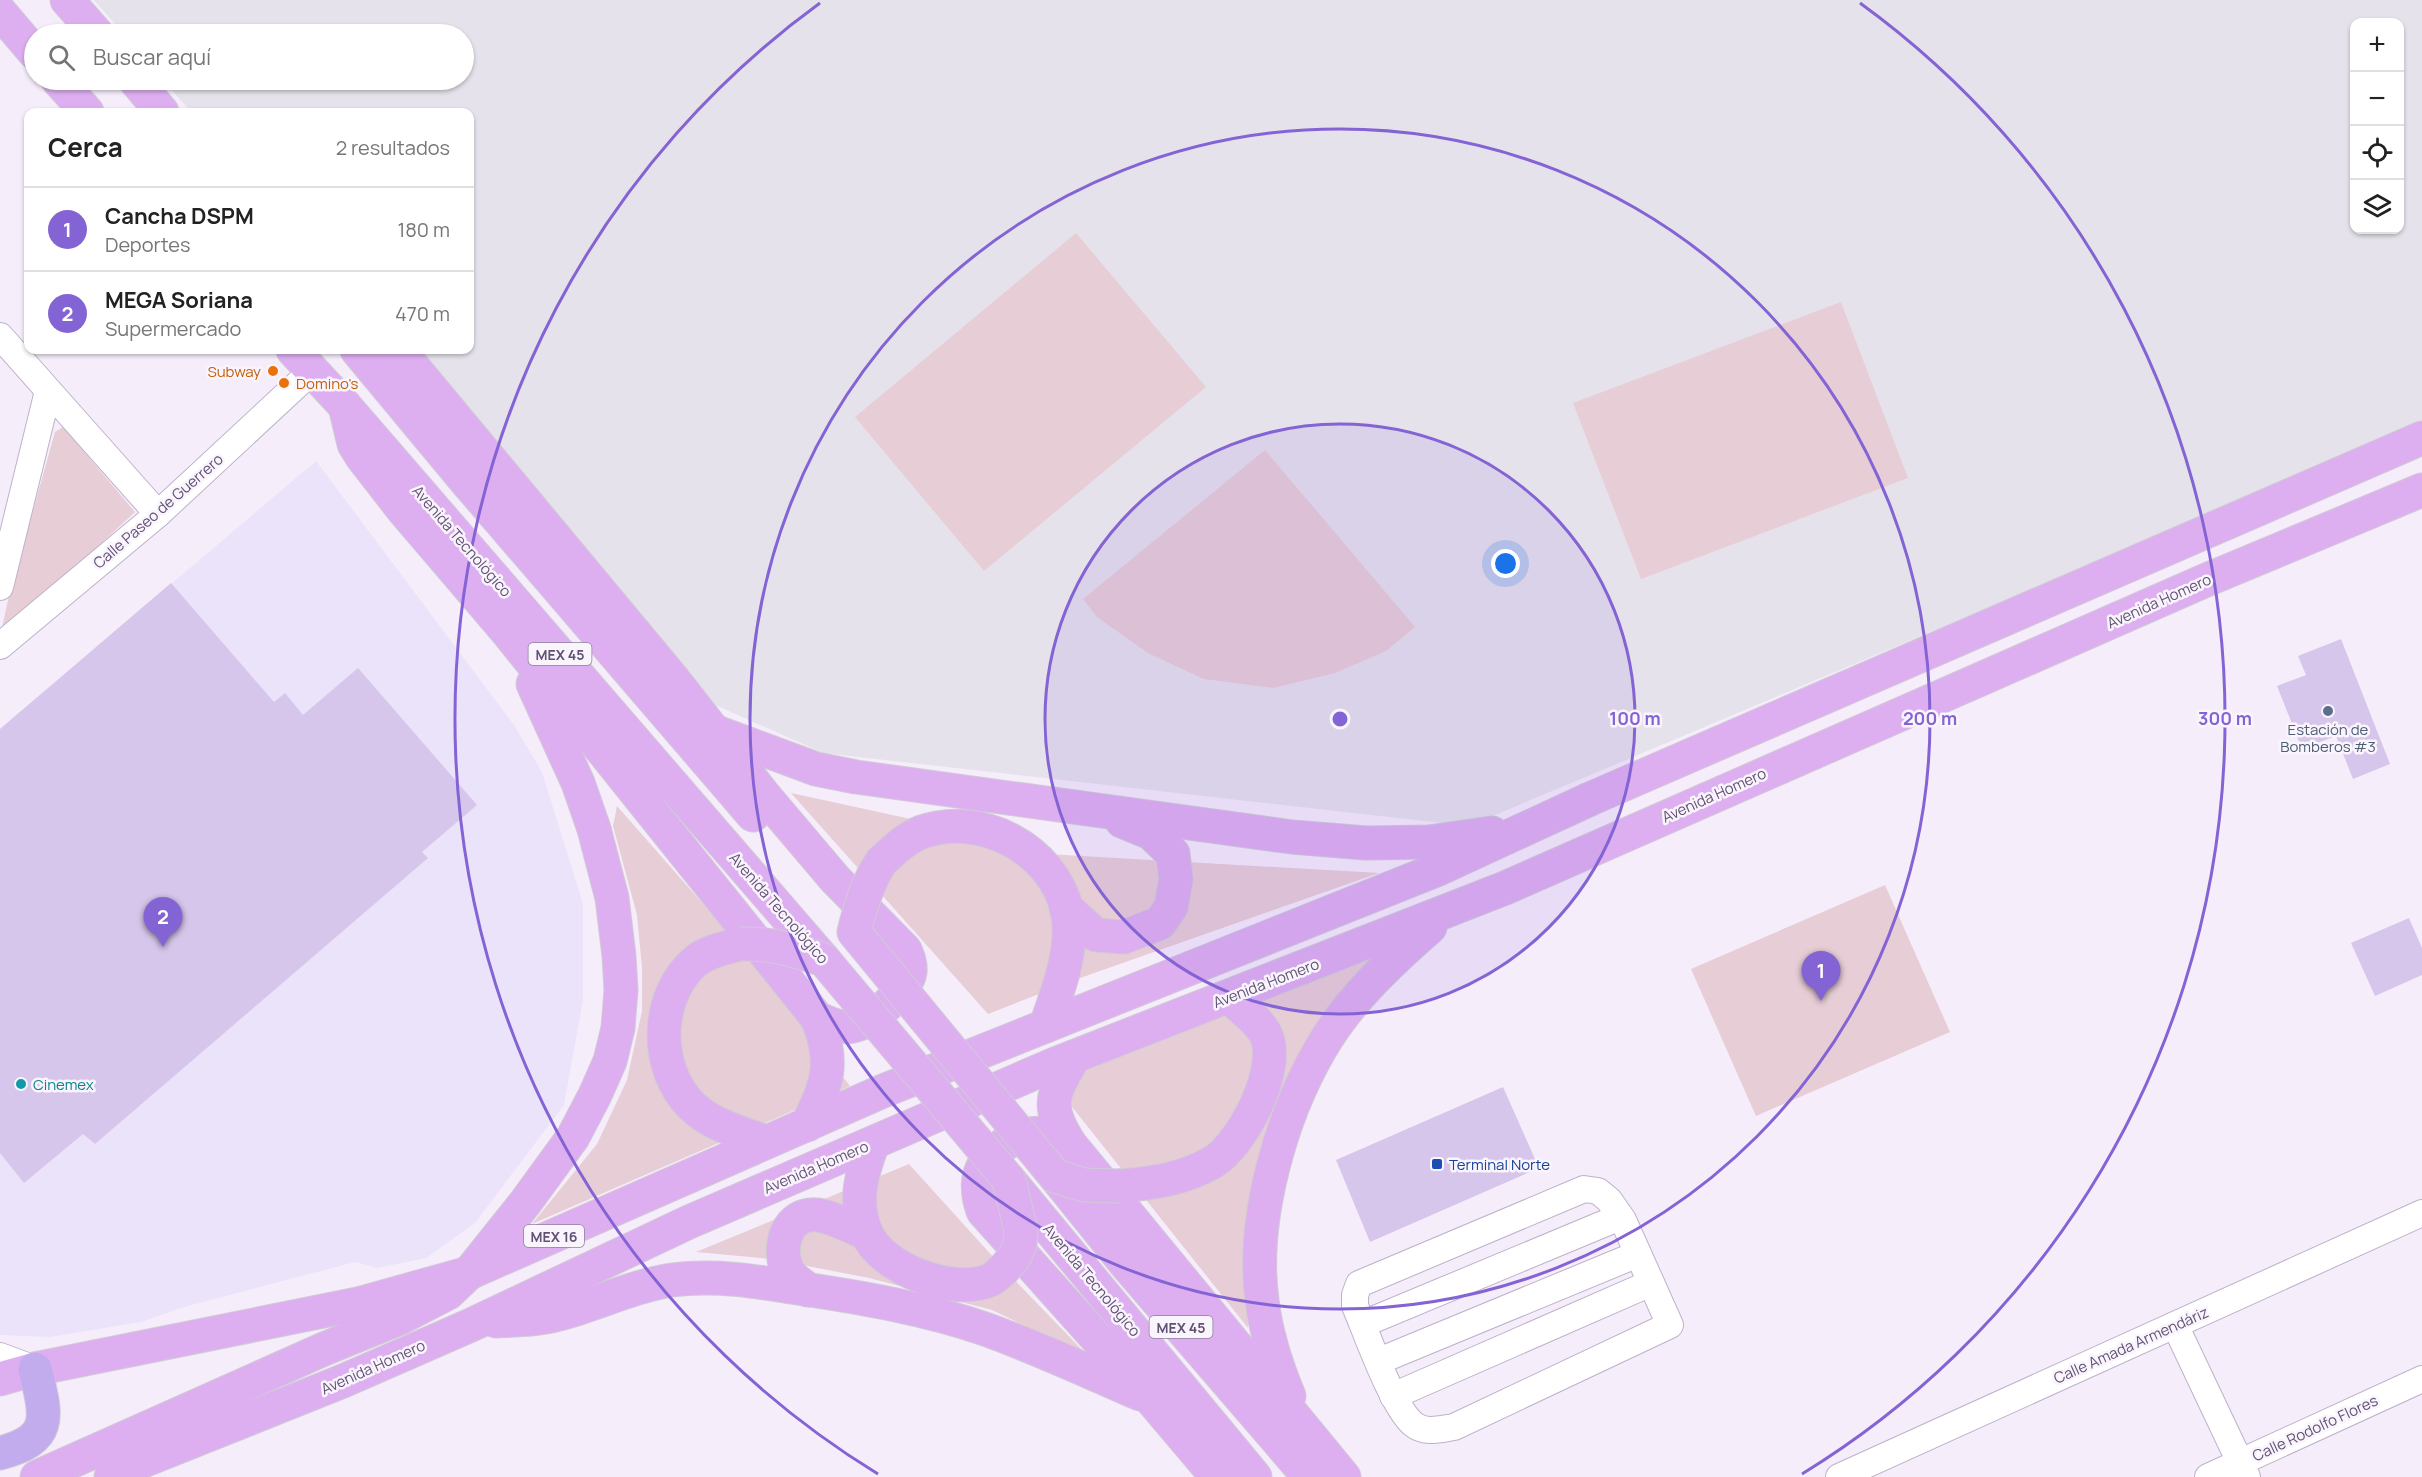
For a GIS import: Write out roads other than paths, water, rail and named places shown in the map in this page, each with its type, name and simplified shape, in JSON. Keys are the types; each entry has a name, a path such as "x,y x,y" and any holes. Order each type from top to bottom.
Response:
{"highway":[{"path":"0,1453 26,1444 41,1430 44,1409 35,1369"}],"main road":[{"path":"67,0 88,24"},
{"path":"0,12 24,40"},
{"path":"67,90 83,108"},
{"path":"143,90 159,108"},
{"name":"MEX 45","path":"360,354 465,480 854,932 1125,1263 1309,1477"},
{"path":"402,354 716,732 770,803 836,879 905,950 910,960 907,981 893,999 870,1019 854,1026 839,1027 817,1018"},
{"name":"Avenida Tecnológico","path":"302,360 345,406 824,960 1255,1477"},
{"path":"345,406 354,444 362,457 404,511 509,634 817,1018 825,1038 829,1058 827,1080 807,1125"},
{"path":"1037,1030 1362,902 1590,798 2422,438"},
{"name":"Avenida Homero","path":"111,1477 144,1461 267,1412 476,1322 689,1222 1064,1061 1448,911 2204,581 2422,490"},
{"path":"37,1477 324,1349 400,1318 448,1293 470,1273 573,1137 595,1095 609,1061 618,1028 621,990 612,898 594,829 565,753 509,634"},
{"path":"716,732 816,769 856,777 1292,837 1366,843 1429,842 1523,829"},
{"path":"1590,798 1606,842"},
{"path":"1066,908 1096,934 1124,937 1160,923 1171,907 1176,879 1173,854 1151,833 1115,818 1067,806"},
{"path":"854,932 862,900 881,862 901,844 922,832 945,827 980,829 1014,841 1039,860 1055,879 1066,908 1069,925 1068,952 1037,1030"},
{"path":"1300,1423 1269,1342 1262,1298 1261,1245 1270,1180 1276,1158 1292,1104 1322,1046 1358,997 1405,949 1448,911"},
{"path":"766,1142 707,1119 690,1105 672,1074 665,1055 664,1031 667,1010 674,990 684,973 698,959 716,950 740,944 772,945 824,960"},
{"path":"1054,1176 1084,1185 1121,1186 1159,1182 1192,1173 1216,1160 1234,1140 1252,1113 1266,1081 1269,1051 1266,1034 1255,1020 1229,997"},
{"name":"MEX 16","path":"0,1378 358,1304 470,1273 883,1091 1037,1030"},
{"path":"1064,1061 1055,1089 1054,1107 1057,1124 1070,1144 1344,1477"},
{"path":"1070,1144 1042,1133 1025,1135 1005,1144 989,1157 979,1176 978,1195 983,1211 1151,1399 1217,1477"},
{"path":"873,1143 860,1182 859,1203 866,1233 888,1259 913,1274 944,1283 970,1284 990,1280 1015,1256 1020,1244 1021,1231 1009,1180"},
{"path":"808,1290 789,1274 783,1261 782,1247 786,1230 805,1216 817,1215 866,1233"},
{"path":"476,1322 532,1319 559,1314 672,1280 732,1279 846,1295 916,1310 984,1329 1056,1357 1151,1399"},
{"name":"MEX 16","path":"167,1477 267,1412"}],"street":[{"path":"0,336 158,514"},
{"name":"Calle Paseo de Guerrero","path":"0,646 158,514 302,360"},
{"path":"0,587 48,391"},
{"path":"1584,1188 1598,1191 1609,1200 1620,1217 1670,1326 1454,1426 1424,1430 1413,1424 1394,1396 1355,1306 1355,1295 1359,1284 1584,1188"},
{"name":"Calle Amada Armendáriz","path":"1839,1477 2422,1214"},
{"path":"1363,1324 1620,1217"},
{"path":"1379,1361 1638,1254"},
{"path":"1394,1396 1651,1283"},
{"path":"2175,1326 2244,1470"},
{"path":"0,1356 35,1369"},
{"name":"Calle Rodolfo Flores","path":"2208,1477 2244,1470 2422,1379"}],"place":[{"name":"Subway","path":"273,371"},
{"name":"Domino's","path":"284,383"},
{"name":"Estación de Bomberos #3","path":"2328,711"},
{"name":"MEGA Soriana","path":"163,947"},
{"name":"Cancha DSPM","path":"1821,1001"},
{"name":"Cinemex","path":"21,1084"},
{"name":"Terminal Norte","path":"1437,1164"}]}
